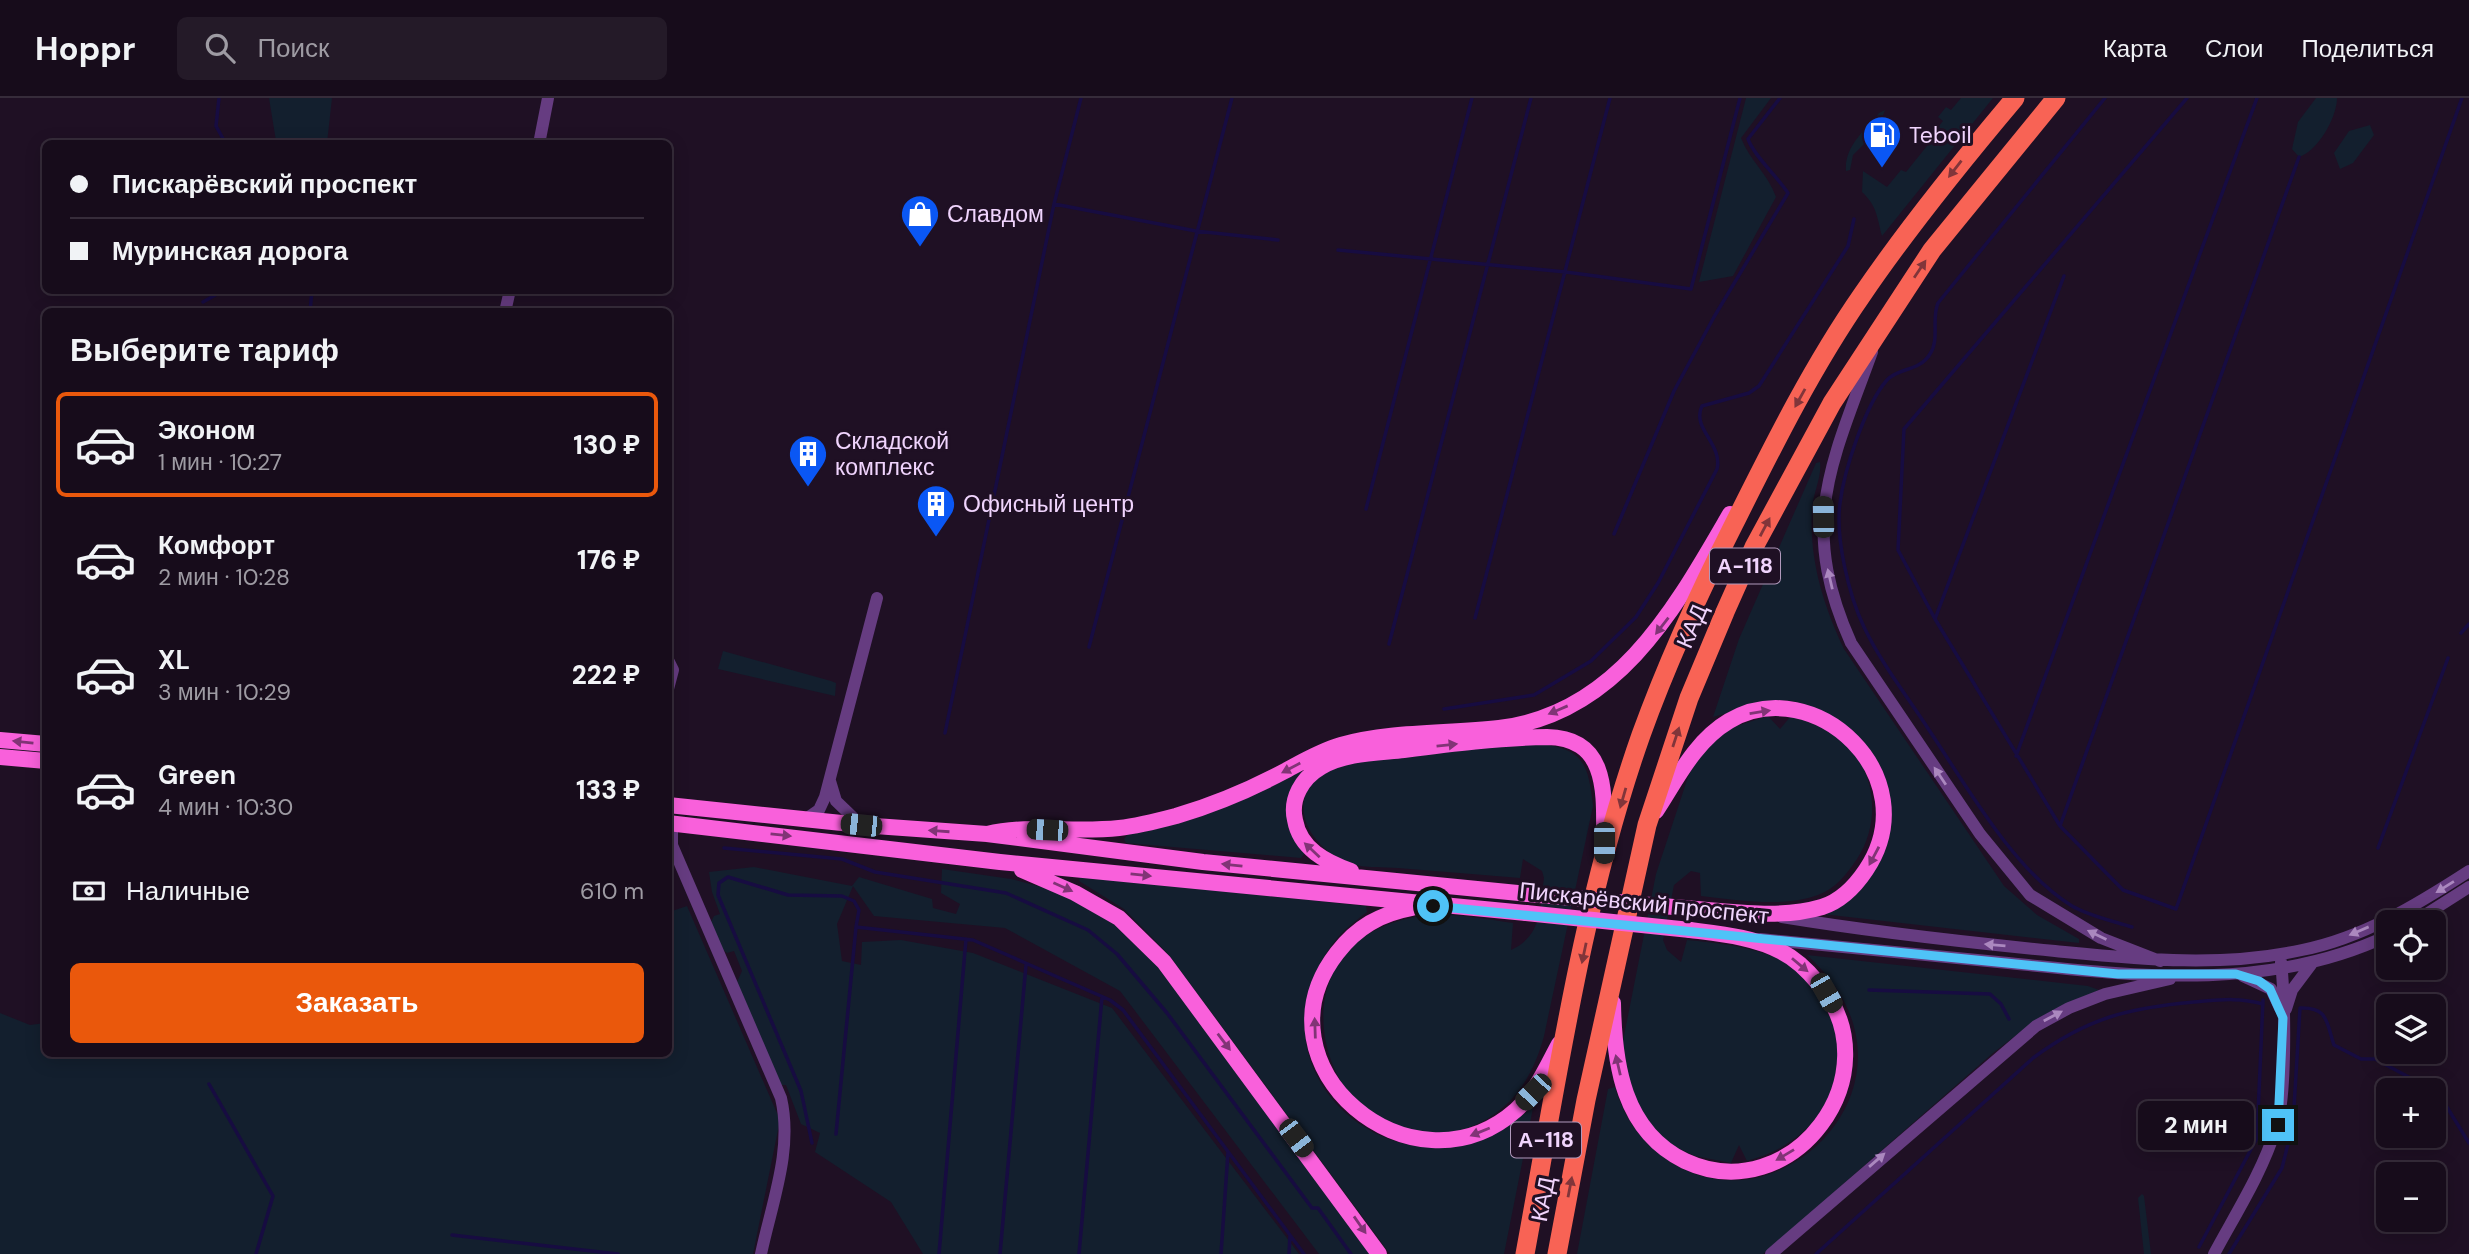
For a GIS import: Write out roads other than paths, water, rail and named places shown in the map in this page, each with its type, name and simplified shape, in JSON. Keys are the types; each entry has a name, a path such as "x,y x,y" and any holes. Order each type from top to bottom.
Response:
{"highway":[{"name":"КАД","path":"1525,1254 1568,1027 1604,862 1640,737 1676,645 1774,443 1825,353 1876,275 1961,161 2015,98"},
{"name":"КАД","path":"1557,1254 1586,1100 1647,825 1689,698 1754,547 1832,403 1882,326 1940,240 2056,98"}],"main road":[{"path":"987,834 1015,828 1120,828 1207,806 1342,745 1530,722 1580,701 1628,664 1668,618 1774,443"},
{"path":"1647,825 1699,744 1732,719 1781,710 1824,720 1849,736 1865,753 1879,779 1885,808 1885,832 1876,855 1850,890 1835,901 1822,907 1764,915"},
{"path":"1373,879 1329,863 1301,838 1293,806 1299,790 1313,772 1348,757 1529,737 1565,737 1578,743 1594,759 1604,795 1604,862"},
{"path":"0,740 42,744"},
{"path":"0,757 42,761"},
{"name":"Пискарёвский проспект","path":"672,805 861,825 987,834 1203,862 1764,915"},
{"name":"Пискарёвский проспект","path":"672,823 1000,862 1526,913 1739,937"},
{"path":"1000,862 1075,893 1119,918 1164,962 1379,1254"},
{"path":"1451,906 1415,907 1390,912 1363,925 1328,964 1317,995 1315,1036 1326,1075 1340,1097 1355,1110 1394,1133 1418,1139 1439,1140 1471,1135 1489,1129 1515,1111 1533,1092 1568,1027"},
{"path":"1612,990 1613,1045 1618,1068 1627,1100 1642,1126 1674,1155 1697,1166 1719,1171 1741,1171 1766,1165 1804,1142 1831,1112 1838,1100 1844,1070 1844,1032 1830,999 1807,970 1781,951 1739,937"}],"street":[{"path":"540,140 548,98"},
{"path":"1882,326 1832,458 1823,501 1827,568 1838,614 1851,643 1872,675 1980,834 2013,877 2030,895 2055,913 2101,938 2160,961"},
{"path":"806,820 818,810 830,781 834,752 877,598"},
{"path":"830,781 836,801 861,825"},
{"path":"672,838 780,1098 786,1121 786,1146 761,1254"},
{"name":"Пискарёвский проспект","path":"1764,915 1905,937 2160,961 2218,961 2280,954 2351,935 2420,902 2469,872"},
{"path":"2433,910 2469,887"},
{"name":"Пискарёвский проспект","path":"1739,937 2118,974 2182,975 2236,974 2281,969 2314,962 2376,940"},
{"path":"2214,1254 2266,1157 2278,1125 2283,1018 2280,954"},
{"path":"2283,1018 2292,990 2314,962"},
{"path":"2236,974 2259,981 2270,989 2283,1018"},
{"path":"1771,1254 2036,1026 2105,994 2182,975"}],"waterway":[{"path":"219,98 216,126 224,140"},
{"path":"945,733 1054,204 1081,98"},
{"path":"1089,647 1232,98"},
{"path":"1366,509 1472,98"},
{"path":"1389,644 1531,98"},
{"path":"1475,618 1610,98"},
{"path":"1338,250 1566,272 1691,289 1740,98"},
{"path":"1614,534 1674,391 1714,317 1788,193 1755,152 1748,139 1780,98"},
{"path":"2105,98 1938,303 1930,354 1915,367 1892,376 1879,391 1851,457 1842,490 1839,517 1841,549 1853,599 1864,627 1886,666 1975,801 2011,849 2051,891 2079,910 2132,927"},
{"path":"2187,98 1904,429 1898,550 1935,619 2060,826 2123,890 2176,909 2462,98"},
{"path":"2016,756 2257,98"},
{"path":"2060,826 2299,157"},
{"path":"1054,204 1196,231 1278,240"},
{"path":"1444,709 1534,695 1591,661 1636,617 1658,583 1717,469 1716,452 1701,422 1702,406 1749,393 1759,386 1848,246 1854,219"},
{"path":"1935,619 2064,276"},
{"path":"203,302 217,294"},
{"path":"310,308 312,294"},
{"path":"2461,633 2469,624"},
{"path":"2378,848 2448,658"},
{"path":"724,848 842,859 875,872 1006,893 1088,930 1117,954 1167,1013 1312,1208 1318,1208 1351,1254"},
{"path":"812,1143 801,1091 718,895 719,883 728,877 788,895 842,896 854,901 859,910 856,927 973,940 1110,1000 1123,1010 1304,1254"},
{"path":"836,1134 856,927"},
{"path":"939,1254 966,939"},
{"path":"1000,1254 1026,965"},
{"path":"1869,990 1990,994 2001,1004 2009,1019"},
{"path":"1079,1254 1102,997"},
{"path":"1816,1254 2033,1058 2072,1033 2109,1017 2149,1008 2228,1000 2263,1004"},
{"path":"2199,1247 2257,1138 2263,1000"},
{"path":"2229,1254 2282,1168 2293,1124 2300,1008 2321,1013 2327,1022 2334,1045 2361,1059 2375,1059 2411,1078"},
{"path":"209,1084 273,1196 256,1254"},
{"path":"2446,1105 2469,1143"},
{"path":"1221,1254 1228,1152"},
{"path":"452,1235 618,1254"},
{"path":"1289,1254 1290,1235"}],"place":[{"name":"Teboil","path":"1882,169"},
{"name":"Славдом","path":"920,248"},
{"name":"Складской комплекс","path":"808,488"},
{"name":"Офисный центр","path":"936,538"}]}
